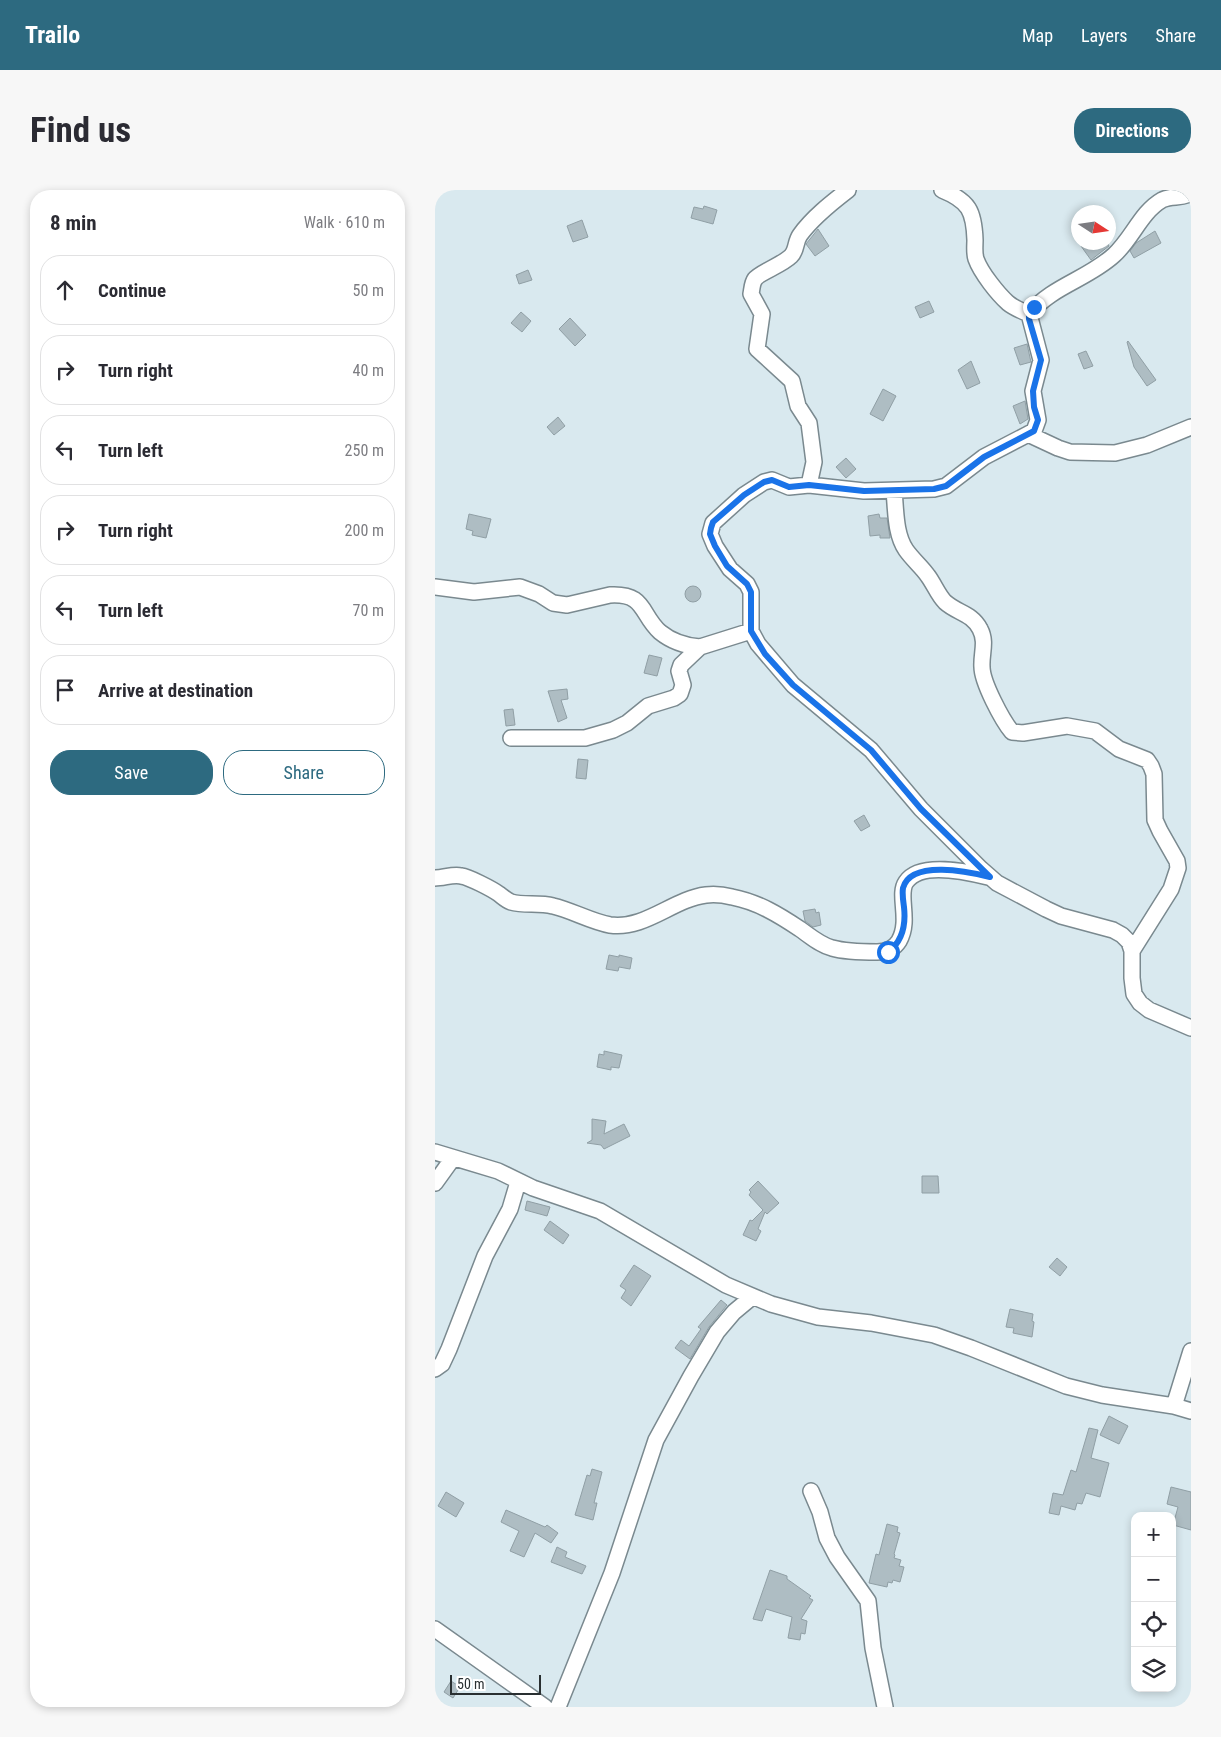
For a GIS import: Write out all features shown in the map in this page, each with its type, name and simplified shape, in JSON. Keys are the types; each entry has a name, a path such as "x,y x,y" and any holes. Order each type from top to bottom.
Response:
{"street":[{"path":"809,485 814,462 809,423 798,406 792,381 757,349 762,314 751,294 754,282 758,276 779,266 789,258 796,248 800,236 831,204 848,190"},
{"path":"942,190 961,199 969,207 974,227 976,260 983,271 1009,304 1029,314 1041,360 1033,391 1034,407 1038,420 1038,425 1034,431 984,457 946,486 934,489 894,491 850,490 809,485 789,487 772,480 764,482 744,495 713,522 710,534 729,569 747,584 751,592 751,631 765,654 793,685 871,750 921,809 990,877 1019,896 1061,916 1113,930 1122,935 1129,942 1131,978 1134,994 1140,1003 1156,1014 1191,1028"},
{"path":"1029,314 1034,307 1059,288 1113,256 1155,205 1165,198 1191,193"},
{"path":"1028,434 1070,452 1115,453 1147,445 1191,427"},
{"path":"894,491 898,525 907,551 929,577 944,601 956,610 969,615 980,629 984,647 981,665 984,678 1001,716 1012,732 1023,733 1067,726 1088,729 1095,731 1119,749 1147,760 1151,766 1154,774 1155,820 1159,831 1177,861 1178,868 1171,889 1131,951"},
{"path":"435,587 474,592 519,587 539,594 553,603 567,605 617,595 637,601 664,635 682,643 700,647"},
{"path":"511,738 585,738 613,730 627,723 648,706 674,698 680,694 683,685 679,668 700,647 751,631"},
{"path":"435,878 461,876 493,890 512,902 551,905 609,924 621,925 645,919 705,895 731,896 758,904 821,944 831,948 862,952 888,952 896,946 901,937 905,919 902,897 903,888 906,882 915,875 939,869 963,871 990,877"},
{"path":"435,1152 498,1170 518,1182 600,1211 713,1278 771,1304 818,1317 866,1322 934,1335 1066,1386 1102,1395 1174,1406 1191,1411"},
{"path":"435,1183 453,1158"},
{"path":"435,1369 442,1364 485,1256 510,1209 518,1182"},
{"path":"558,1707 612,1573 656,1440 717,1332 734,1312 752,1297"},
{"path":"1174,1406 1191,1350"},
{"path":"811,1492 830,1544 868,1601 873,1648 885,1707"},
{"path":"435,1629 545,1707"}],"building":[{"path":"704,206 717,210 713,224 691,218 694,207 703,209"},
{"path":"582,220 588,237 573,242 567,226"},
{"path":"818,229 829,246 815,256 806,244"},
{"path":"1155,231 1161,243 1134,258 1130,251 1136,243"},
{"path":"1084,250 1104,250 1091,260"},
{"path":"528,270 532,280 519,284 516,275"},
{"path":"929,301 934,312 920,318 915,307"},
{"path":"521,312 531,321 522,332 511,323"},
{"path":"570,318 586,335 575,346 559,329"},
{"path":"1128,341 1156,380 1147,386 1134,367"},
{"path":"1027,344 1031,362 1020,365 1014,348"},
{"path":"1086,351 1093,366 1084,369 1078,354"},
{"path":"971,361 980,383 967,389 958,370"},
{"path":"883,389 896,396 883,421 870,414"},
{"path":"1025,401 1028,419 1020,424 1013,406"},
{"path":"558,417 565,426 554,435 547,427"},
{"path":"846,458 856,469 846,478 836,467"},
{"path":"469,514 491,519 486,538 472,535 473,531 466,529"},
{"path":"879,514 880,518 887,518 890,538 880,538 880,535 870,536 868,516"},
{"path":"690,586 696,586 701,591 699,600 690,602 685,597 685,591"},
{"path":"649,655 662,658 657,676 644,673"},
{"path":"567,689 568,699 561,700 567,718 558,722 548,691"},
{"path":"513,709 515,725 506,726 504,710"},
{"path":"578,759 588,760 586,779 576,778"},
{"path":"864,815 870,826 861,831 854,821"},
{"path":"815,909 816,913 819,912 821,925 813,927 805,921 803,911"},
{"path":"609,955 632,958 630,969 619,967 618,971 606,969"},
{"path":"604,1051 622,1055 619,1068 611,1067 611,1070 597,1067 599,1054 604,1055"},
{"path":"592,1119 606,1121 604,1134 624,1124 630,1136 604,1149 601,1145 587,1143 592,1140"},
{"path":"922,1176 938,1176 939,1193 922,1193"},
{"path":"758,1181 779,1203 767,1214 765,1212 758,1229 761,1231 756,1241 743,1235 750,1220 752,1221 763,1210 749,1195 751,1192 749,1190"},
{"path":"527,1201 550,1207 547,1216 525,1210"},
{"path":"550,1221 569,1235 563,1244 544,1230"},
{"path":"1057,1258 1067,1267 1060,1276 1049,1267"},
{"path":"634,1265 651,1276 631,1306 621,1298 626,1290 620,1286"},
{"path":"721,1300 727,1305 709,1327 690,1359 675,1348 681,1340 689,1346 701,1329 698,1327"},
{"path":"1010,1309 1033,1314 1032,1337 1013,1333 1014,1328 1006,1327"},
{"path":"1109,1416 1128,1426 1119,1444 1100,1435"},
{"path":"1089,1428 1098,1430 1091,1458 1109,1463 1100,1497 1086,1493 1082,1504 1077,1503 1075,1510 1061,1506 1059,1515 1049,1513 1053,1493 1063,1495 1071,1470 1076,1472"},
{"path":"592,1469 602,1472 594,1503 597,1503 593,1520 575,1515 587,1475 590,1476"},
{"path":"1171,1487 1191,1492 1191,1530 1176,1526 1178,1507 1167,1504"},
{"path":"446,1492 464,1503 456,1517 438,1506"},
{"path":"506,1510 545,1527 547,1525 558,1533 551,1543 535,1533 524,1557 510,1551 519,1531 501,1522"},
{"path":"887,1524 898,1527 897,1532 900,1533 894,1558 901,1560 899,1566 904,1567 900,1582 893,1580 892,1583 888,1582 887,1587 869,1583 876,1554 879,1555"},
{"path":"557,1547 567,1552 565,1557 586,1566 582,1574 551,1562"},
{"path":"770,1570 787,1576 787,1579 811,1596 809,1598 813,1600 801,1619 807,1621 805,1634 801,1633 800,1640 788,1638 792,1617 766,1609 762,1621 753,1619"},
{"path":"451,1681 460,1687 453,1698 444,1692"}],"route":[{"path":"888,952 896,946 905,926 903,888 906,882 915,875 939,869 963,871 990,877 921,809 871,750 793,685 765,654 751,631 751,592 744,580 727,566 715,546 710,534 711,528 713,522 744,495 769,480 789,487 809,485 864,491 934,489 946,486 984,457 1034,431 1038,425 1038,420 1034,407 1033,386 1041,360 1029,319 1029,314 1034,307"}]}
